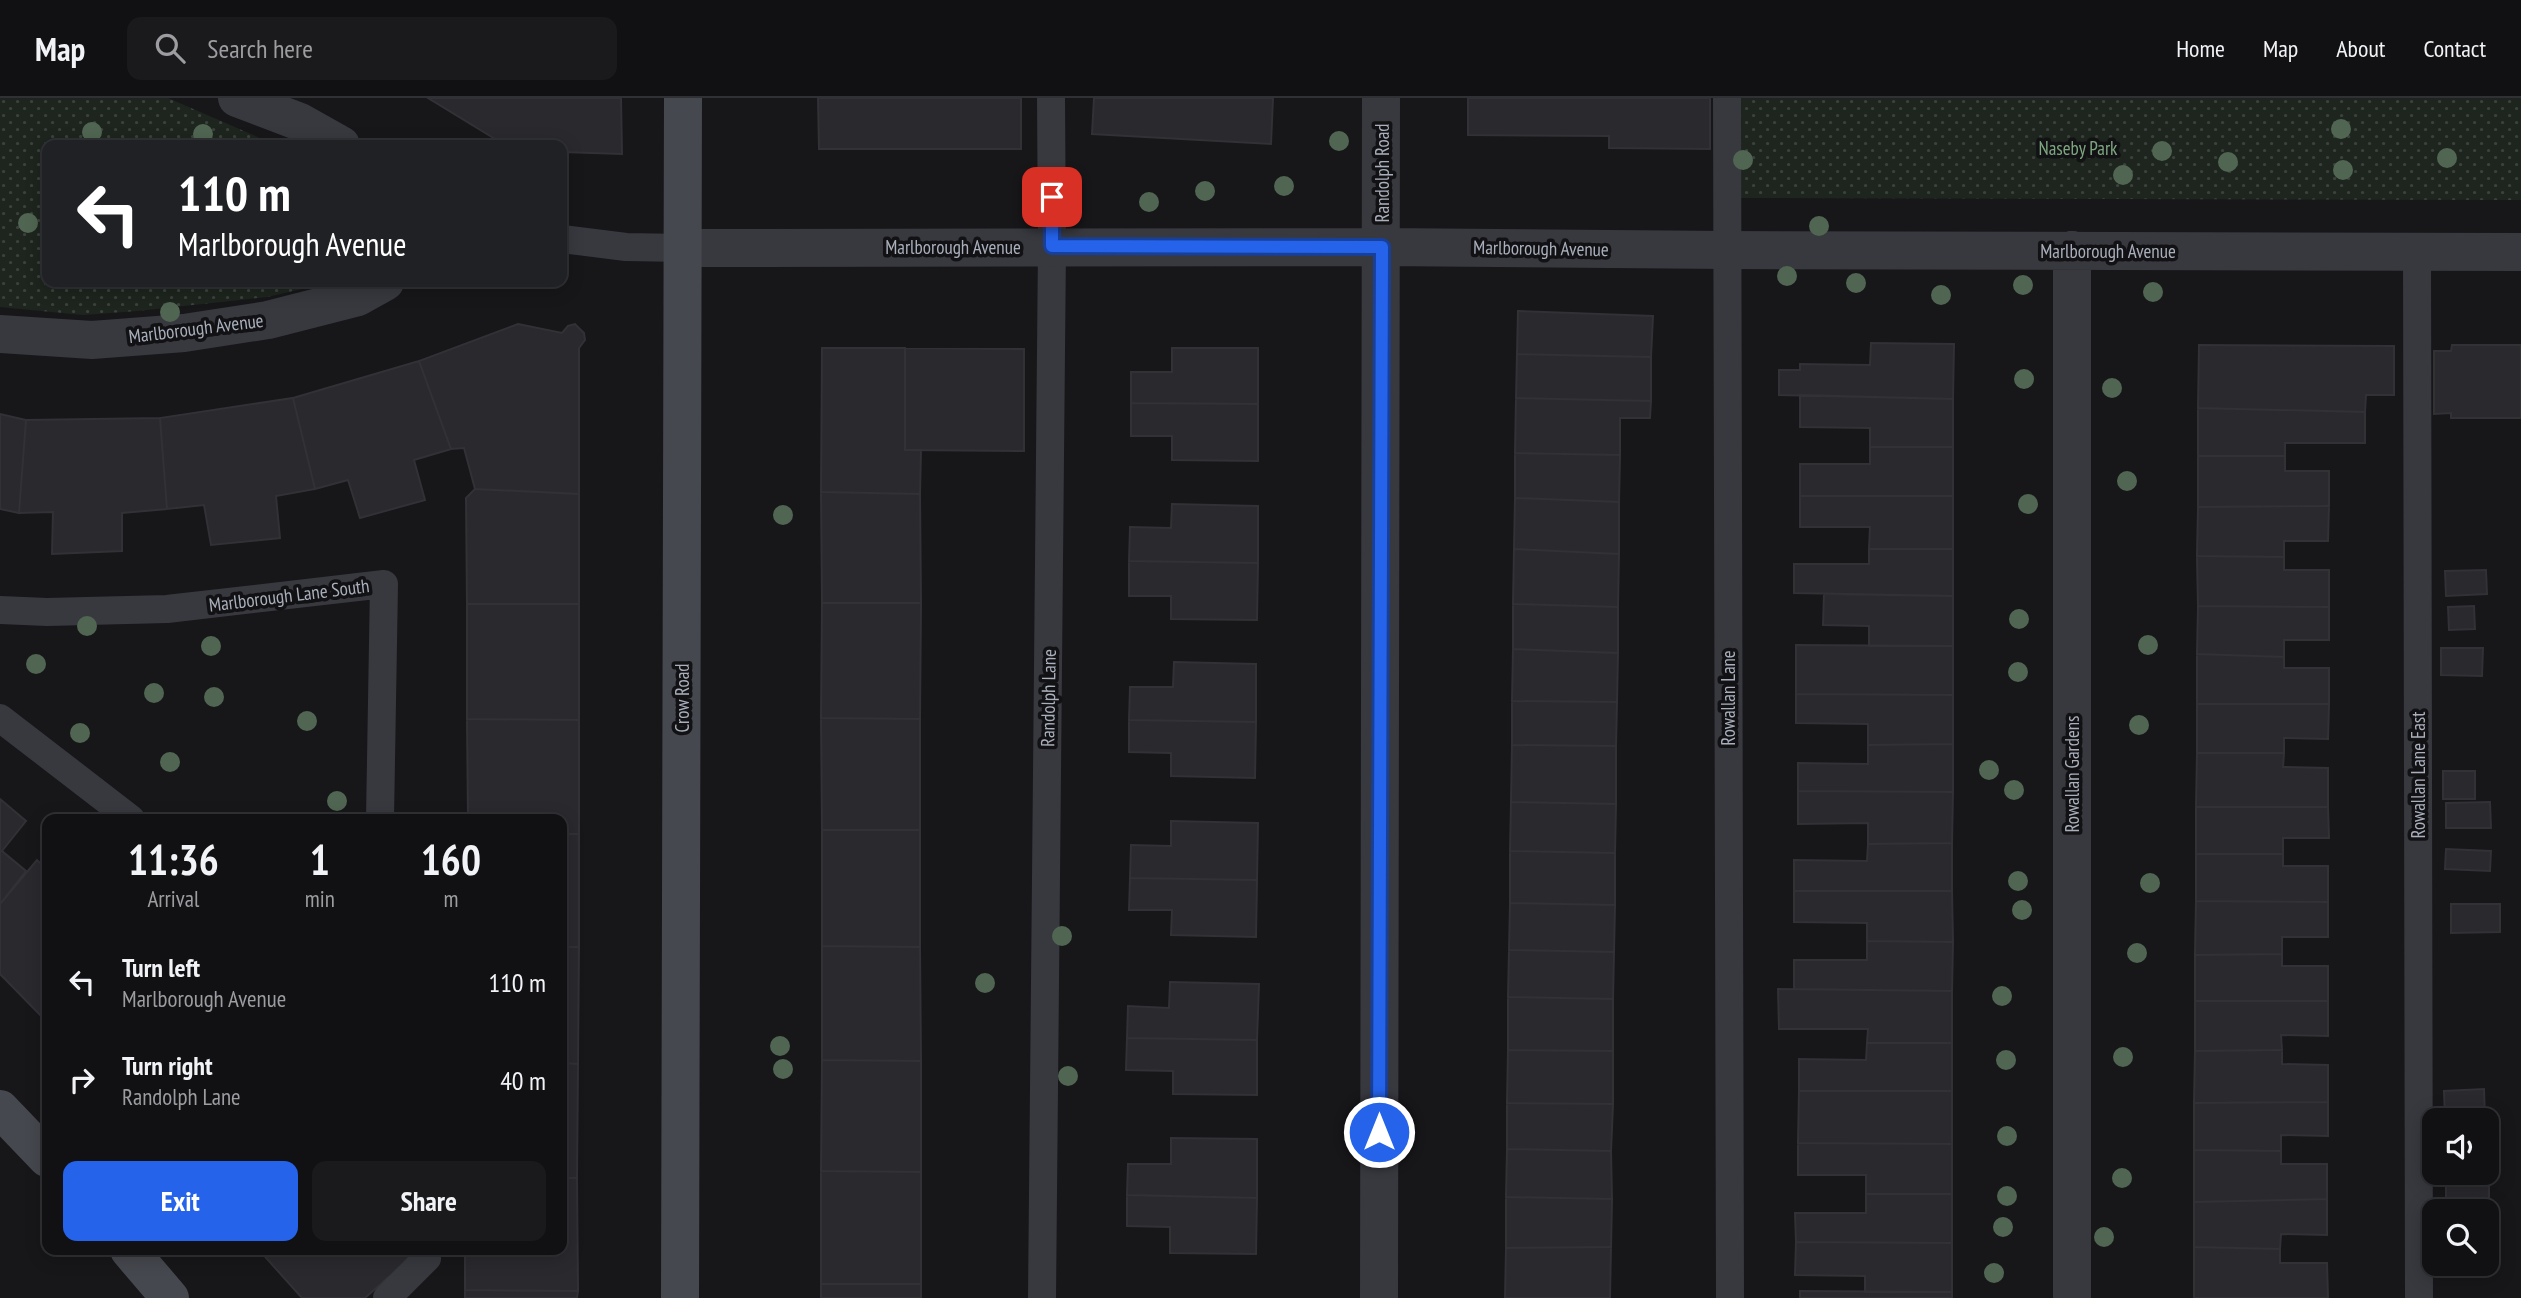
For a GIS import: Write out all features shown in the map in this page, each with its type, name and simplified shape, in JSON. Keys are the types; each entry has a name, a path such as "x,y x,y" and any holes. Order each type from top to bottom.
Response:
{"street":[{"path":"237,98 300,122 332,140"},
{"name":"Crow Road","path":"680,1298 683,98"},
{"name":"Randolph Road","path":"1379,1298 1381,98"},
{"name":"Marlborough Avenue","path":"684,248 1052,246 2521,252"},
{"name":"Rowallan Gardens","path":"2072,250 2072,1298"},
{"name":"Marlborough Avenue","path":"0,334 92,340 184,333 268,320 358,297 376,287"},
{"path":"0,1109 42,1153"},
{"path":"134,1255 170,1298"}],"lane":[{"name":"Randolph Lane","path":"1042,1298 1052,246 1051,98"},
{"name":"Rowallan Lane","path":"1727,98 1730,1298"},
{"name":"Marlborough Avenue","path":"567,240 626,247 684,248"},
{"name":"Rowallan Lane East","path":"2417,253 2419,1298"},
{"name":"Marlborough Lane South","path":"0,610 47,612 167,608 384,584 380,814"},
{"path":"0,718 125,814"},
{"path":"387,1298 427,1258 426,1255"}],"green space":[{"path":"0,98 168,98 265,140 42,140 42,287 310,287 267,297 83,315 0,307"},
{"name":"Naseby Park","path":"1741,98 2521,98 2521,200 1740,198"}],"building":[{"path":"428,98 621,98 622,154 567,152 567,140 497,140"},
{"path":"818,98 1021,98 1021,149 819,149"},
{"path":"1094,98 1273,98 1271,144 1092,134"},
{"path":"1468,98 1710,98 1710,149 1609,148 1609,136 1468,135"},
{"path":"1518,311 1653,316 1651,357 1517,354"},
{"path":"518,324 562,333 568,326 575,324 584,333 585,340 579,348 579,494 475,489 464,448 451,449 419,361"},
{"path":"1871,343 1954,344 1953,399 1779,395 1779,370 1800,370 1800,364 1870,365"},
{"path":"2199,345 2394,346 2394,395 2366,395 2365,412 2198,408"},
{"path":"2452,345 2521,345 2521,418 2451,418 2451,413 2434,414 2434,351 2451,351"},
{"path":"822,348 905,348 905,450 921,450 920,494 821,492"},
{"path":"905,348 1024,349 1024,451 905,450"},
{"path":"1172,348 1258,348 1258,404 1131,403 1131,372 1172,372"},
{"path":"1517,354 1651,357 1651,401 1516,398"},
{"path":"419,361 451,449 414,460 425,500 360,518 348,480 315,489 293,398"},
{"path":"1800,395 1953,399 1953,447 1870,447 1870,428 1800,427"},
{"path":"293,398 315,489 276,496 280,538 211,545 204,505 167,509 160,418"},
{"path":"1516,398 1651,401 1650,418 1620,418 1620,455 1515,453"},
{"path":"1131,403 1258,404 1258,461 1172,460 1172,436 1131,436"},
{"path":"2198,408 2365,412 2365,443 2285,443 2285,456 2198,456"},
{"path":"0,414 26,420 19,513 0,509"},
{"path":"160,418 167,509 122,513 122,551 52,554 53,512 19,513 26,420"},
{"path":"1870,447 1953,447 1953,496 1800,496 1800,464 1870,464"},
{"path":"1515,453 1620,455 1619,502 1515,498"},
{"path":"2198,456 2285,456 2285,471 2329,471 2329,506 2198,507"},
{"path":"475,489 579,494 579,604 467,604 466,498"},
{"path":"821,492 920,494 921,603 822,603"},
{"path":"1800,496 1953,496 1953,549 1869,549 1870,527 1800,527"},
{"path":"1515,498 1619,502 1619,554 1514,549"},
{"path":"1172,504 1258,506 1258,563 1129,561 1130,527 1171,528"},
{"path":"2329,506 2328,541 2284,541 2284,557 2197,556 2198,507"},
{"path":"1514,549 1619,554 1618,607 1513,604"},
{"path":"1869,549 1953,549 1953,596 1794,593 1794,564 1869,564"},
{"path":"2197,556 2284,557 2284,570 2329,570 2329,607 2198,606"},
{"path":"1129,561 1258,563 1257,620 1171,619 1171,596 1129,596"},
{"path":"2486,570 2487,594 2446,596 2445,571"},
{"path":"1824,594 1953,596 1953,646 1869,646 1869,626 1823,625"},
{"path":"822,603 921,603 920,719 821,718"},
{"path":"467,604 579,604 579,720 467,719"},
{"path":"1513,604 1618,607 1618,653 1513,649"},
{"path":"2198,606 2329,607 2329,640 2284,640 2284,657 2197,654"},
{"path":"2474,606 2475,629 2449,630 2448,607"},
{"path":"1796,645 1953,646 1953,695 1796,694"},
{"path":"2441,648 2483,648 2482,676 2441,675"},
{"path":"1513,649 1618,653 1617,702 1512,701"},
{"path":"2197,654 2284,657 2284,668 2329,668 2329,704 2197,704"},
{"path":"1174,662 1256,664 1256,722 1129,720 1130,687 1173,687"},
{"path":"1796,694 1953,695 1953,744 1868,745 1868,724 1796,723"},
{"path":"1512,701 1617,702 1616,746 1512,745"},
{"path":"2197,704 2329,704 2328,739 2284,738 2284,753 2197,753"},
{"path":"821,718 920,719 920,830 822,830"},
{"path":"467,719 579,720 579,834 567,834 567,814 468,814"},
{"path":"1129,720 1256,722 1255,778 1171,776 1171,753 1129,752"},
{"path":"1953,744 1953,792 1798,791 1798,763 1868,764 1868,745"},
{"path":"1512,745 1616,746 1616,804 1511,802"},
{"path":"2197,753 2284,753 2283,767 2328,768 2328,807 2196,807"},
{"path":"2443,771 2475,771 2475,799 2443,799"},
{"path":"1798,791 1953,792 1952,843 1868,844 1868,823 1798,824"},
{"path":"0,799 26,821 2,851 26,871 0,904"},
{"path":"1511,802 1616,804 1615,853 1510,851"},
{"path":"2490,802 2491,828 2446,828 2446,803"},
{"path":"2196,807 2328,807 2329,838 2283,838 2283,854 2196,854"},
{"path":"1171,821 1258,823 1257,880 1130,878 1131,845 1171,846"},
{"path":"822,830 920,830 920,947 822,946"},
{"path":"567,834 579,834 579,947 567,947"},
{"path":"1952,843 1952,891 1794,891 1794,860 1867,861 1868,844"},
{"path":"2446,849 2491,851 2490,871 2445,869"},
{"path":"1510,851 1615,853 1615,905 1510,903"},
{"path":"2196,854 2283,854 2283,866 2328,866 2328,902 2196,901"},
{"path":"37,860 42,865 42,1017 0,974 0,904"},
{"path":"1130,878 1257,880 1256,937 1171,935 1172,910 1129,910"},
{"path":"1794,891 1952,891 1953,942 1867,941 1867,923 1794,922"},
{"path":"2196,901 2328,902 2328,937 2282,937 2282,954 2195,955"},
{"path":"1510,903 1615,905 1614,952 1509,950"},
{"path":"2451,904 2500,904 2500,932 2451,933"},
{"path":"1867,941 1953,942 1952,991 1794,989 1794,960 1867,960"},
{"path":"822,946 920,947 921,1061 822,1060"},
{"path":"567,947 579,947 578,1064 567,1063"},
{"path":"1509,950 1614,952 1613,999 1508,997"},
{"path":"2282,954 2282,966 2328,966 2328,1001 2195,1001 2195,955"},
{"path":"1170,982 1259,984 1257,1040 1127,1038 1128,1006 1169,1008"},
{"path":"1778,989 1952,991 1952,1043 1867,1043 1868,1029 1779,1029"},
{"path":"1508,997 1613,999 1613,1051 1508,1050"},
{"path":"2195,1001 2328,1001 2328,1036 2281,1035 2282,1050 2195,1051"},
{"path":"1127,1038 1257,1040 1257,1095 1173,1094 1173,1071 1126,1070"},
{"path":"1867,1043 1952,1043 1952,1091 1799,1091 1799,1059 1866,1060"},
{"path":"1508,1050 1613,1051 1613,1104 1507,1103"},
{"path":"2282,1050 2282,1064 2328,1065 2328,1102 2194,1103 2195,1051"},
{"path":"822,1060 921,1061 921,1172 821,1171"},
{"path":"567,1063 578,1064 577,1178 567,1178"},
{"path":"2484,1089 2485,1108 2445,1108 2444,1091"},
{"path":"1799,1091 1952,1091 1952,1144 1798,1143"},
{"path":"2328,1102 2328,1136 2281,1135 2281,1151 2194,1150 2194,1103"},
{"path":"1507,1103 1613,1104 1611,1151 1507,1149"},
{"path":"1171,1138 1257,1139 1257,1198 1127,1195 1128,1164 1171,1164"},
{"path":"1798,1143 1952,1144 1952,1194 1866,1194 1866,1175 1798,1175"},
{"path":"1507,1149 1611,1151 1612,1199 1506,1197"},
{"path":"2194,1150 2281,1151 2281,1164 2327,1164 2327,1199 2194,1202"},
{"path":"821,1171 921,1172 921,1284 821,1284"},
{"path":"567,1178 577,1178 578,1291 465,1290 465,1255 567,1255"},
{"path":"2446,1185 2489,1185 2489,1199 2446,1199"},
{"path":"1866,1194 1952,1194 1952,1243 1796,1242 1795,1213 1866,1213"},
{"path":"1127,1195 1257,1198 1256,1254 1170,1253 1170,1227 1127,1226"},
{"path":"1506,1197 1612,1199 1611,1247 1506,1248"},
{"path":"2327,1199 2327,1235 2281,1234 2280,1249 2194,1247 2194,1202"},
{"path":"1796,1242 1952,1243 1952,1292 1865,1292 1865,1276 1795,1275"},
{"path":"1611,1247 1610,1298 1505,1298 1506,1248"},
{"path":"2194,1247 2280,1249 2280,1263 2327,1263 2328,1298 2194,1298"},
{"path":"263,1255 411,1257 365,1298 302,1298"},
{"path":"821,1284 921,1284 921,1298 821,1298"},
{"path":"465,1290 578,1291 577,1298 465,1298"},
{"path":"1800,1291 1952,1292 1952,1298 1800,1298"}],"route":[{"path":"1052,197 1052,246 1382,247 1379,1132"}]}
